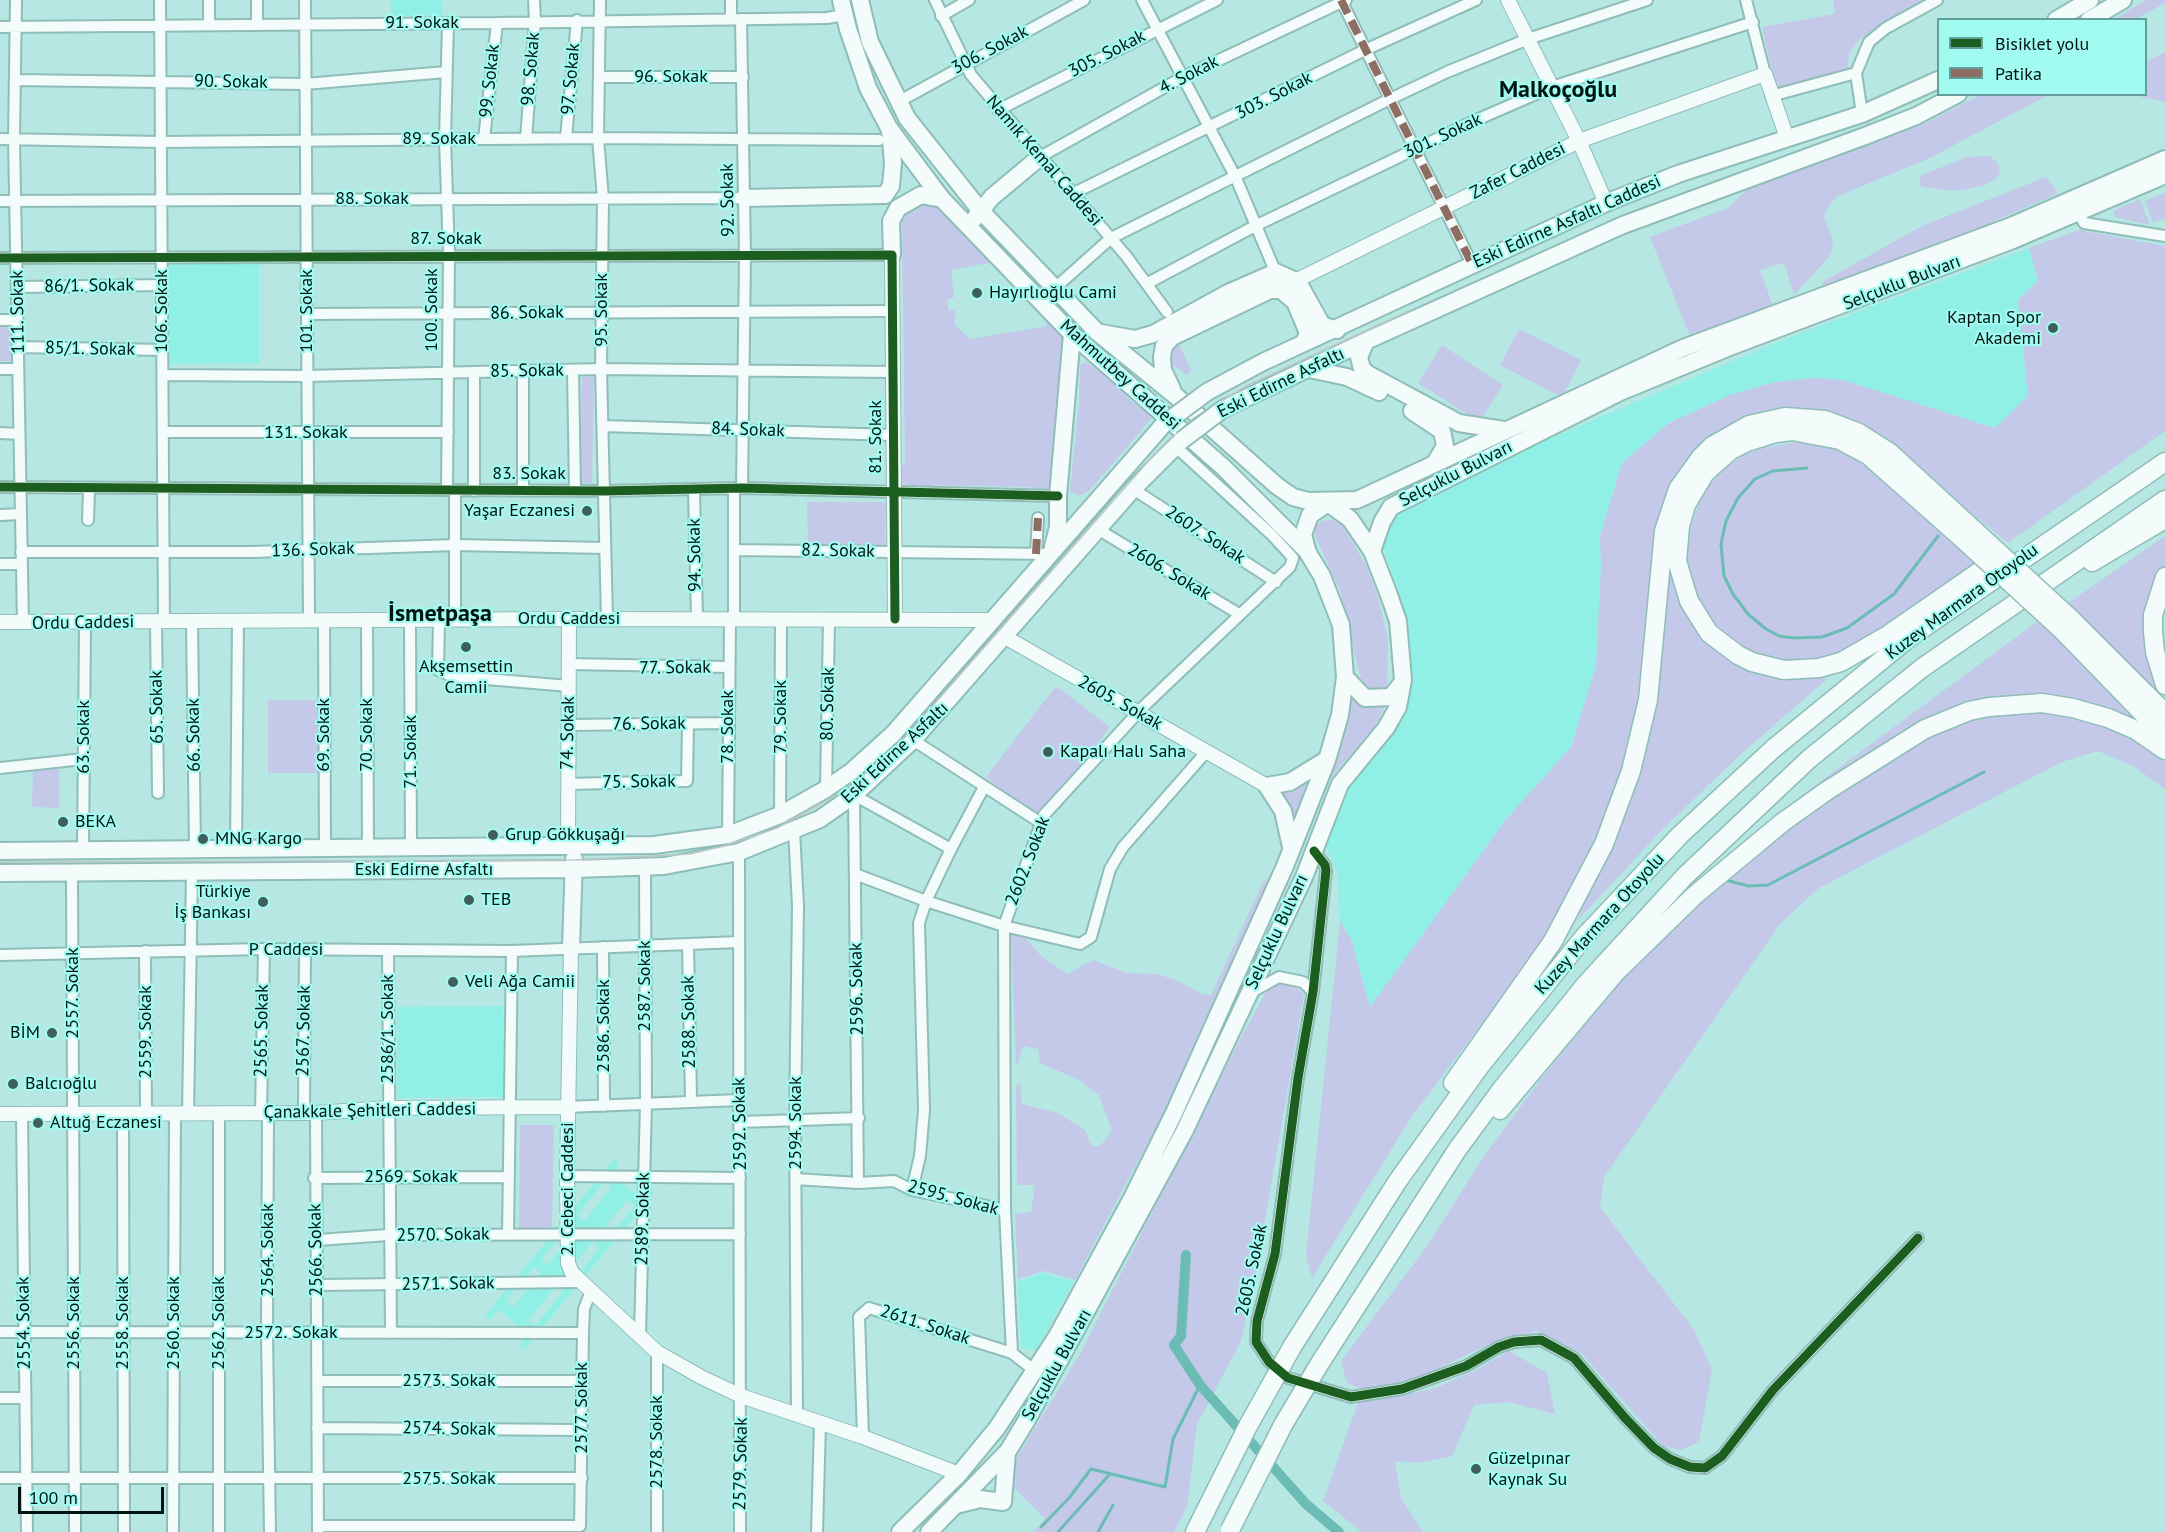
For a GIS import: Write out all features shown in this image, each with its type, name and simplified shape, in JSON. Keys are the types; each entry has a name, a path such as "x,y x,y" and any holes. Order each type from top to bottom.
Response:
{"highway":[{"path":"1397,1182 1419,1137 1444,1095 1553,941 1604,844 1631,771 1644,720 1653,662 1661,553 1669,511 1678,489 1701,457 1712,446 1749,425 1785,417 1825,420 1859,433 1889,452 1970,536 2165,713"},
{"path":"1970,536 1862,451 1823,435 1792,431 1776,433 1747,442 1724,456 1705,473 1686,505 1680,526 1677,561 1683,589 1694,613 1709,633 1723,645 1752,662 1784,670 1841,662 1888,635 1994,562 2035,549"},
{"name":"Kuzey Marmara Otoyolu","path":"1195,1532 1248,1426 1293,1347 1397,1182 1513,1022 1592,929 1680,835 1823,705 1918,630 2165,462"},
{"name":"Kuzey Marmara Otoyolu","path":"1230,1531 1278,1435 1320,1363 1457,1150 1586,984 1654,909 1717,844 1809,759 1871,708 1959,640 2165,500"},
{"path":"2048,578 2091,562 2165,519"},
{"path":"2165,577 2153,615 2153,632 2155,652 2165,685"},
{"path":"2066,625 2165,736"},
{"path":"1457,1150 1504,1106 1616,972 1695,895 1758,842 1828,790 1925,729 1969,711 1989,706 2042,704 2073,708 2108,718 2136,730 2165,750"}],"main road":[{"name":"Mahmutbey Caddesi","path":"860,0 870,42 898,102 946,172 980,210 1097,332 1177,397 1277,486 1300,499 1328,503"},
{"path":"1508,0 1579,141 1606,203"},
{"path":"2059,18 2090,0"},
{"path":"2092,18 2123,0"},
{"name":"Mahmutbey Caddesi","path":"842,7 884,134 942,199 1072,334 1223,467 1287,528 1308,553"},
{"path":"1766,74 1771,96 1787,138"},
{"name":"Zafer Caddesi","path":"1281,290 1295,279 1579,141 1766,74"},
{"name":"Eski Edirne Asfaltı Caddesi","path":"1207,392 1304,343 1337,330 1472,264 1606,203 1678,174 1862,114 1937,80"},
{"name":"Eski Edirne Asfaltı Caddesi","path":"1600,236 1733,183 1916,116 1955,96"},
{"path":"744,198 885,195 891,186 893,163 884,134"},
{"path":"974,232 974,223 980,210 1040,157"},
{"name":"Selçuklu Bulvarı","path":"1328,503 1357,500 1683,348 2011,226 2165,159"},
{"name":"Selçuklu Bulvarı","path":"929,1532 1008,1451 1090,1308 1184,1132 1314,851 1340,784 1386,728 1398,707 1403,680 1398,621 1372,551 1382,522 1391,507 1620,393 1727,348 2079,213 2165,175"},
{"path":"892,255 891,221 898,208 921,195 942,199"},
{"name":"Eski Edirne Asfaltı","path":"0,873 645,867 664,866 739,852 820,819 854,795 913,740 1133,489 1178,443 1224,410 1366,341 1600,236"},
{"name":"81. Sokak","path":"892,255 892,553 895,619"},
{"path":"1097,332 1118,338 1135,339 1153,334 1228,293 1276,272 1295,279 1304,289 1322,324 1337,330"},
{"path":"1177,397 1163,370 1164,346 1172,337 1270,290 1281,290 1295,302 1308,333 1304,343"},
{"path":"1043,554 1058,527 1058,496 1072,334"},
{"path":"1366,341 1359,357 1362,369 1368,374 1459,423 1504,430"},
{"path":"1309,369 1334,373 1368,386 1434,424 1445,438 1445,446 1436,463"},
{"name":"Eski Edirne Asfaltı","path":"0,851 654,845 728,834 780,815 826,789 852,771 893,734 994,620 1043,554 1164,424 1207,392"},
{"path":"1308,553 1304,535 1306,523 1318,508 1328,503 1350,519 1372,551"},
{"name":"Selçuklu Bulvarı","path":"900,1532 959,1474 997,1428 1035,1371 1132,1198 1174,1113 1292,849 1327,760 1340,715 1345,677 1341,625 1322,576 1308,553"},
{"name":"Ordu Caddesi","path":"0,622 85,624 192,621 569,619 994,620"},
{"name":"74. Sokak","path":"569,619 568,784 571,846"},
{"name":"2605. Sokak","path":"1005,637 1267,786"},
{"path":"1345,677 1365,698 1378,700 1391,698 1403,680"},
{"path":"1292,849 1283,811 1267,786 1290,782 1327,760"},
{"path":"571,846 571,948"},
{"name":"2. Cebeci Caddesi","path":"571,948 567,1107 568,1263 579,1282 640,1334 657,1352 741,1396 864,1437 959,1474"},
{"name":"Çanakkale Şehitleri Caddesi","path":"0,1114 310,1113 389,1108 567,1107"},
{"path":"956,1505 980,1500 1003,1502 1008,1451"}],"street":[{"name":"111. Sokak","path":"16,0 14,140 23,623"},
{"name":"106. Sokak","path":"160,0 160,200 164,432 160,622"},
{"path":"209,0 209,25"},
{"path":"257,0 257,25"},
{"name":"101. Sokak","path":"305,0 309,621"},
{"name":"98. Sokak","path":"526,139 536,21 534,0"},
{"name":"95. Sokak","path":"600,0 598,138 603,198 601,369 607,619"},
{"name":"92. Sokak","path":"731,0 736,19 742,77 745,255 742,429 732,619"},
{"name":"Namık Kemal Caddesi","path":"935,0 964,64 998,110 1148,282 1167,312"},
{"path":"941,15 969,0"},
{"name":"306. Sokak","path":"898,102 1084,0"},
{"path":"1142,0 1236,178 1276,272 1281,290"},
{"name":"305. Sokak","path":"998,110 1217,0"},
{"name":"303. Sokak","path":"1072,194 1365,50 1476,0"},
{"path":"1055,288 1111,238 1236,178 1390,99 1446,72 1528,39 1646,0"},
{"path":"1746,0 1766,74"},
{"path":"1862,114 1856,73 1869,42 1886,28 1937,0"},
{"path":"1343,1 1365,50 1472,264"},
{"name":"4. Sokak","path":"1040,157 1183,77 1343,1"},
{"name":"91. Sokak","path":"0,27 827,18 842,7"},
{"name":"97. Sokak","path":"566,138 577,20"},
{"name":"100. Sokak","path":"448,22 445,139 449,255 448,432 454,544 455,620"},
{"name":"301. Sokak","path":"1148,282 1255,226 1415,149 1552,87 1753,22"},
{"name":"99. Sokak","path":"484,139 497,23"},
{"name":"90. Sokak","path":"15,80 305,84 446,72"},
{"path":"1771,96 1856,73"},
{"name":"96. Sokak","path":"599,77 742,77"},
{"name":"89. Sokak","path":"0,139 160,142 566,138 744,139 884,134"},
{"name":"88. Sokak","path":"0,201 744,198"},
{"path":"2079,213 2084,223 2165,236"},
{"name":"87. Sokak","path":"0,258 892,255"},
{"name":"86/1. Sokak","path":"16,287 162,285"},
{"name":"86. Sokak","path":"307,314 892,311"},
{"path":"0,320 17,320"},
{"name":"85/1. Sokak","path":"18,347 162,350"},
{"path":"0,369 18,369"},
{"name":"85. Sokak","path":"163,375 306,376 601,369 892,372"},
{"path":"523,370 523,491"},
{"path":"573,370 575,491"},
{"path":"474,372 474,491"},
{"name":"84. Sokak","path":"604,426 892,435"},
{"name":"131. Sokak","path":"164,432 448,432"},
{"path":"0,433 19,434"},
{"name":"2602. Sokak","path":"1005,1210 1004,926 1041,823 1056,799 1138,713 1239,614 1276,582 1290,567 1293,558 1178,443"},
{"name":"83. Sokak","path":"0,487 89,490 451,491 738,489 1058,496"},
{"name":"2607. Sokak","path":"1133,489 1276,582"},
{"path":"88,520 89,490"},
{"name":"94. Sokak","path":"694,491 697,619"},
{"path":"0,515 21,514"},
{"path":"1038,518 1043,554"},
{"name":"2606. Sokak","path":"1099,530 1239,614"},
{"name":"136. Sokak","path":"21,552 162,550 252,552 454,544 605,548"},
{"name":"82. Sokak","path":"734,550 1043,554"},
{"path":"0,564 22,564"},
{"name":"78. Sokak","path":"728,834 729,667 732,619"},
{"name":"79. Sokak","path":"780,815 782,619"},
{"name":"80. Sokak","path":"826,789 829,619"},
{"name":"71. Sokak","path":"410,620 411,848"},
{"path":"439,620 438,670 451,676 569,686"},
{"name":"66. Sokak","path":"192,621 195,849"},
{"path":"236,849 238,621"},
{"name":"69. Sokak","path":"324,621 325,849"},
{"name":"70. Sokak","path":"367,621 368,849"},
{"name":"65. Sokak","path":"158,792 160,622"},
{"name":"63. Sokak","path":"83,850 85,624"},
{"name":"77. Sokak","path":"569,667 729,667"},
{"name":"75. Sokak","path":"568,784 687,782 688,723"},
{"name":"76. Sokak","path":"569,725 729,723"},
{"path":"913,740 1041,823"},
{"path":"855,874 926,901 1004,926 1080,944 1091,938 1110,869 1123,847 1207,751"},
{"path":"0,768 83,759"},
{"path":"912,1190 920,1156 923,1128 919,923 926,901 984,786"},
{"path":"854,795 951,849"},
{"name":"2596. Sokak","path":"854,795 858,1183"},
{"name":"2594. Sokak","path":"794,830 798,906 795,1120 797,1416"},
{"path":"1313,992 1326,871 1314,851"},
{"name":"2592. Sokak","path":"739,852 741,1396"},
{"name":"2587. Sokak","path":"645,867 646,1104"},
{"name":"2560. Sokak","path":"173,1532 174,1333 192,872"},
{"name":"2557. Sokak","path":"72,873 73,1113"},
{"name":"P Caddesi","path":"0,955 73,951 264,949 512,951 739,942"},
{"name":"2588. Sokak","path":"688,944 691,1100"},
{"name":"2586. Sokak","path":"603,947 604,1106"},
{"name":"2565. Sokak","path":"264,949 265,1113"},
{"name":"2567. Sokak","path":"305,949 310,1113"},
{"name":"2586/1. Sokak","path":"388,950 388,1236 391,1333"},
{"name":"2559. Sokak","path":"145,951 146,1113"},
{"path":"508,1234 512,951"},
{"path":"1249,994 1264,982 1279,977 1303,982 1313,992"},
{"name":"2605. Sokak","path":"1313,992 1298,1078 1275,1254 1257,1321 1256,1342 1269,1362 1288,1378 1351,1397 1402,1389 1466,1366 1514,1342 1541,1340 1574,1358 1654,1448 1670,1459 1690,1467 1705,1468 1722,1456 1773,1390 1918,1238"},
{"name":"Çanakkale Şehitleri Caddesi","path":"567,1107 691,1100 739,1100"},
{"name":"2589. Sokak","path":"640,1334 646,1104"},
{"name":"2556. Sokak","path":"73,1113 75,1532"},
{"name":"2558. Sokak","path":"123,1113 123,1532"},
{"name":"2562. Sokak","path":"219,1113 219,1532"},
{"name":"2564. Sokak","path":"265,1113 270,1532"},
{"name":"2566. Sokak","path":"310,1113 318,1240 316,1381 318,1529"},
{"name":"2554. Sokak","path":"22,1114 27,1532"},
{"path":"740,1122 859,1118"},
{"path":"567,1176 740,1178"},
{"name":"2569. Sokak","path":"314,1178 508,1177"},
{"name":"2595. Sokak","path":"796,1179 858,1183 894,1181 912,1190 1005,1210 1012,1353"},
{"name":"2570. Sokak","path":"318,1240 388,1236 568,1233 740,1234"},
{"name":"2571. Sokak","path":"317,1286 579,1282"},
{"name":"2577. Sokak","path":"318,1529 580,1526 584,1310 591,1291"},
{"name":"2611. Sokak","path":"864,1437 859,1317 864,1310 877,1308 1012,1353 1035,1371"},
{"name":"2572. Sokak","path":"0,1332 583,1334"},
{"name":"2578. Sokak","path":"657,1352 657,1532"},
{"name":"2573. Sokak","path":"316,1381 582,1381"},
{"name":"2579. Sokak","path":"740,1532 741,1396"},
{"path":"0,1398 25,1398"},
{"path":"817,1532 820,1424"},
{"name":"2574. Sokak","path":"317,1428 582,1430"},
{"name":"2575. Sokak","path":"0,1478 582,1478"}],"shaded area":[{"path":"391,0 442,0 443,15 391,16"},
{"path":"1833,0 1921,0 1920,5 1886,21 1859,40 1849,53 1848,70 1776,88 1762,27 1835,14"},
{"path":"2146,0 2165,0 2165,3 2138,18 2116,18"},
{"path":"2165,52 2165,102 2138,96 2147,96 2147,61"},
{"path":"1978,96 2046,96 1930,158 1838,196 1829,205 1824,217 1833,240 1832,250 1828,258 1794,295 1784,263 1760,270 1773,306 1690,336 1650,237 1728,208 1753,183 1852,151 1930,121"},
{"path":"1989,156 1998,163 2000,172 1995,180 1985,185 1958,191 1921,187 1920,176 1967,157"},
{"path":"2046,177 2058,193 1943,244 1819,290 1824,281 1922,226"},
{"path":"2165,193 2165,218 2153,223 2145,201"},
{"path":"2140,199 2150,225 2115,217 2113,211"},
{"path":"934,202 994,262 951,270 954,297 947,300 949,311 955,310 955,325 970,339 1047,326 1046,322 1049,321 1067,345 1053,485 1046,491 1030,487 933,485 932,488 912,488 900,482 901,468 905,462 902,222 903,216 914,205"},
{"path":"2079,230 2165,246 2165,431 2008,543 1960,504 1894,443 1870,428 1827,411 1784,408 1751,418 1698,450 1684,465 1663,505 1653,551 1638,711 1623,773 1589,860 1531,959 1412,1116 1312,1278 1306,1254 1340,922 1351,939 1370,1007 1507,818 1571,747 1596,666 1601,566 1600,536 1622,463 1669,423 1730,395 1775,382 1813,378 1843,380 1995,428 2028,396 2018,300 2038,281 2029,248"},
{"path":"2029,248 2038,281 2018,300 2028,396 1995,429 1843,380 1813,378 1775,382 1730,395 1669,423 1622,463 1600,536 1601,566 1596,666 1571,747 1507,818 1370,1008 1351,939 1340,922 1338,874 1324,842 1343,790 1409,685 1407,618 1383,548 1389,515 1459,477 1785,339"},
{"path":"259,261 259,363 168,364 168,262"},
{"path":"0,325 12,325 11,361 0,361"},
{"path":"1519,329 1581,360 1562,397 1500,365"},
{"path":"1177,339 1191,370 1187,375 1166,360"},
{"path":"1442,345 1503,385 1479,422 1418,383"},
{"path":"1087,362 1128,393 1126,397 1153,417 1090,490 1079,496 1070,491 1079,403 1080,365"},
{"path":"582,377 594,377 592,483 579,483"},
{"path":"1804,441 1833,448 1859,461 1893,488 1977,564 1908,614 1828,659 1797,661 1771,659 1732,640 1715,625 1701,606 1691,579 1687,552 1692,523 1700,500 1725,468 1743,456 1762,448"},
{"path":"807,502 886,502 885,546 808,546"},
{"path":"1334,519 1342,525 1366,565 1379,600 1388,641 1387,687 1381,692 1373,693 1363,688 1340,590 1316,538 1315,528 1321,521"},
{"path":"2165,536 2165,567 2155,680 2165,702 2068,603"},
{"path":"1669,559 1679,599 1709,644 1724,656 1755,673 1796,679 1824,676 1826,680 1741,754 1660,832 1576,922 1611,848 1642,766 1657,698 1663,652"},
{"path":"2038,621 2141,721 2137,724 1997,699 1806,799 1802,795"},
{"path":"1056,686 1110,727 1040,819 986,777"},
{"path":"1347,691 1358,703 1386,704 1375,726 1327,782"},
{"path":"268,700 319,700 319,773 268,773"},
{"path":"2045,710 2114,726 2165,757 2165,789 2133,766 2098,751 2062,762 1819,888 1781,923 1604,1177 1600,1207 1694,1330 1712,1369 1699,1442 1681,1450 1663,1446 1581,1353 1537,1331 1481,1348 1427,1374 1385,1388 1359,1388 1347,1383 1341,1361 1428,1245 1482,1159 1540,1080 1623,979 1726,878 1803,816 1925,738 1977,717"},
{"path":"33,769 59,769 59,808 32,807"},
{"path":"1312,777 1295,823 1287,800 1276,788"},
{"path":"1264,880 1269,883 1190,1058 1162,1116 1075,1280 1044,1271 1018,1279 1015,1214 1031,1212 1035,1185 1017,1185 1016,1086 1020,1083 1022,1104 1058,1113 1086,1131 1090,1143 1096,1147 1101,1145 1112,1131 1099,1095 1079,1080 1040,1063 1038,1049 1023,1046 1018,1064 1016,1064 1011,934 1025,938 1042,957 1067,974 1093,960 1127,973 1157,974 1176,980 1202,994 1211,995"},
{"path":"1278,982 1292,982 1304,995 1258,1261 1241,1341 1197,1424 1187,1507 1174,1532 1033,1532 1045,1519 1013,1487 1010,1469 1079,1356 1245,1030 1268,989"},
{"path":"503,1006 504,1097 397,1098 397,1007"},
{"path":"520,1125 554,1125 552,1227 519,1230"},
{"path":"614,1159 619,1164 611,1174 641,1198 649,1188 654,1193 525,1349 520,1345 528,1334 499,1310 490,1320 485,1316","holes":["605,1181 612,1187 584,1221 577,1215","627,1200 635,1206 607,1239 600,1233","571,1223 577,1229 548,1265 541,1259","593,1242 600,1248 571,1283 563,1277","534,1267 541,1273 513,1307 506,1301","556,1286 563,1292 535,1326 528,1320"]},
{"path":"1042,1273 1074,1281 1036,1350 1021,1348 1018,1282"},
{"path":"1509,1351 1547,1373 1555,1414 1508,1402 1474,1405 1452,1456 1419,1463 1395,1461 1401,1498 1423,1532 1362,1532 1323,1501 1359,1400 1393,1397 1433,1389 1476,1370"}],"waterway":[{"path":"1807,468 1773,471 1755,479 1738,498 1726,521 1721,544 1724,576 1733,594 1748,614 1766,629 1779,636 1822,637 1847,628 1894,594 1938,536"},
{"path":"1725,880 1749,886 1768,885 1984,772"},
{"path":"1186,1255 1181,1336 1174,1345 1200,1385 1306,1504 1339,1532"},
{"path":"1041,1527 1069,1498 1091,1469 1165,1487 1173,1439 1200,1385"},
{"path":"1058,1532 1109,1475"},
{"path":"1098,1532 1113,1505"}],"tram line":[{"path":"0,862 574,860 690,854 724,846 777,828 849,788 899,744 1152,457 1191,420 1246,386 1411,310"}],"marked path":[{"path":"1341,0 1472,264"},
{"path":"1036,554 1038,518"}],"cycle path":[{"path":"0,258 892,255 895,619"},
{"path":"0,487 604,491 742,488 1058,496"},
{"path":"1314,851 1325,865 1326,871 1313,992 1298,1078 1275,1254 1257,1321 1256,1342 1269,1362 1288,1378 1351,1397 1402,1389 1466,1366 1499,1347 1514,1342 1541,1340 1574,1358 1654,1448 1670,1459 1690,1467 1705,1468 1722,1456 1773,1390 1918,1238"}],"place":[{"name":"Hayırlıoğlu Cami","path":"977,293"},
{"name":"Kaptan Spor Akademi","path":"2053,328"},
{"name":"Yaşar Eczanesi","path":"587,511"},
{"name":"Akşemsettin Camii","path":"466,647"},
{"name":"Kapalı Halı Saha","path":"1048,752"},
{"name":"BEKA","path":"63,822"},
{"name":"Grup Gökkuşağı","path":"493,835"},
{"name":"MNG Kargo","path":"203,839"},
{"name":"TEB","path":"469,900"},
{"name":"Türkiye İş Bankası","path":"263,902"},
{"name":"Veli Ağa Camii","path":"453,982"},
{"name":"BİM","path":"52,1033"},
{"name":"Balcıoğlu","path":"13,1084"},
{"name":"Altuğ Eczanesi","path":"38,1123"},
{"name":"Güzelpınar Kaynak Su","path":"1476,1469"}],"district":[{"name":"Malkoçoğlu","path":"1558,90"},
{"name":"İsmetpaşa","path":"440,614"}]}
